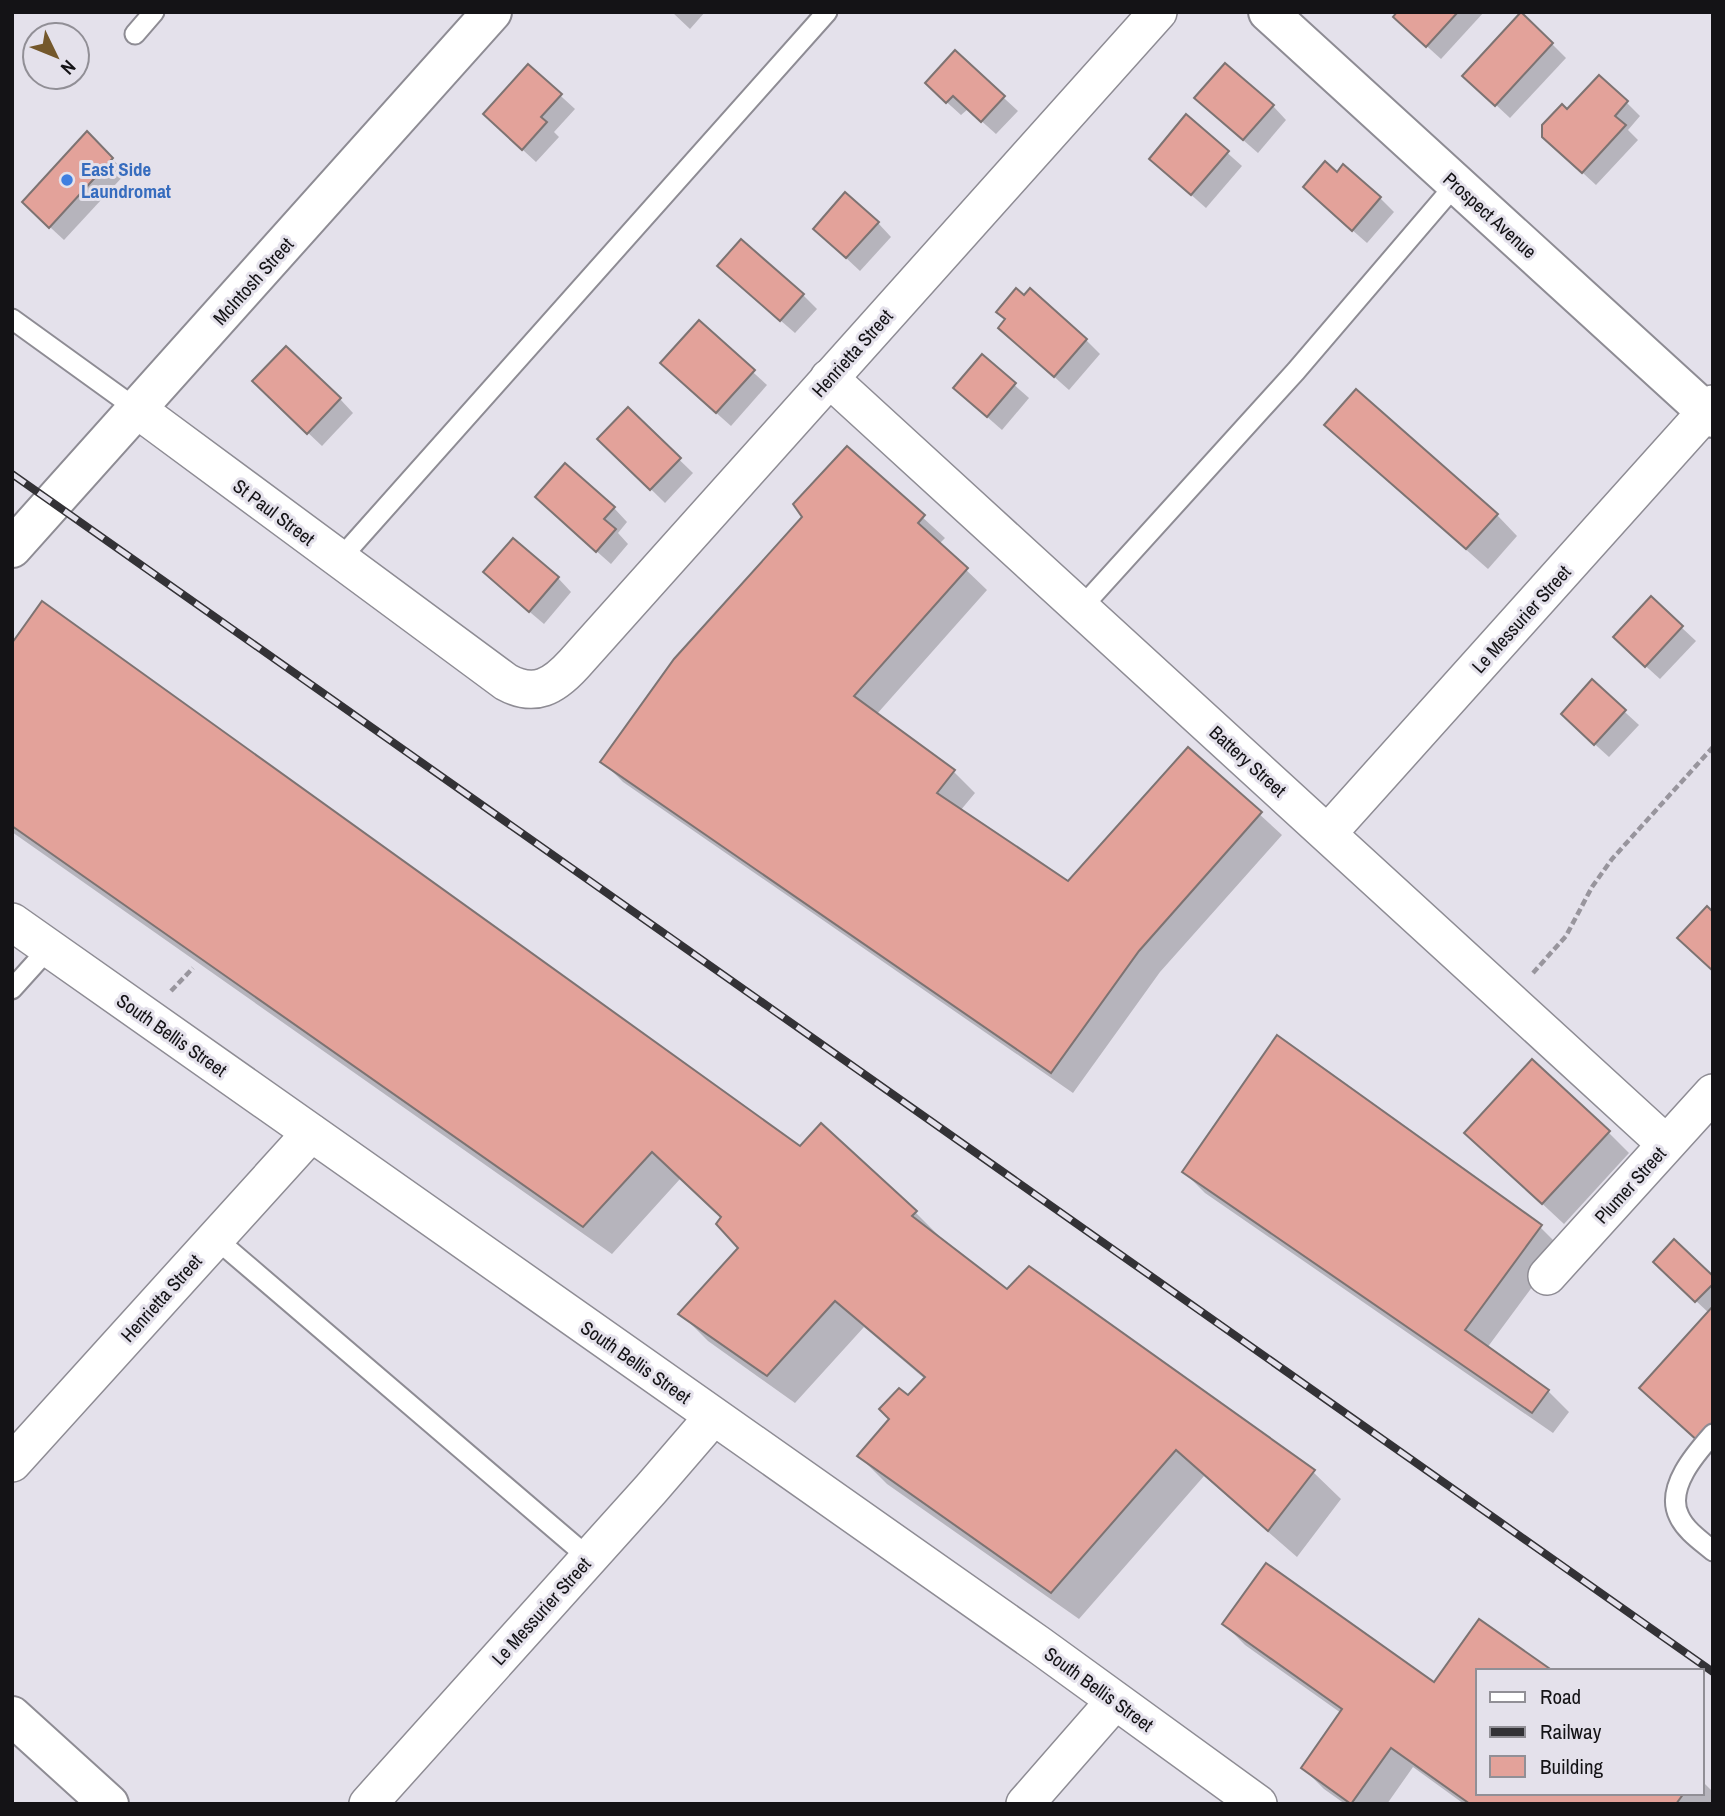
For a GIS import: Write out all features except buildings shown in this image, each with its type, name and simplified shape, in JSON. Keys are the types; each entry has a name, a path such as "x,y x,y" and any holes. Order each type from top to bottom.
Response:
{"street":[{"name":"McIntosh Street","path":"12,548 492,12"},
{"name":"Henrietta Street","path":"542,688 566,673 1158,12"},
{"name":"Prospect Avenue","path":"1268,12 1710,411"},
{"name":"Battery Street","path":"829,378 1666,1144"},
{"name":"St Paul Street","path":"138,410 506,682 521,689 542,688"},
{"name":"Le Messurier Street","path":"1328,833 1710,411"},
{"name":"South Bellis Street","path":"12,922 1258,1804"},
{"name":"Plumer Street","path":"1547,1276 1713,1093"},
{"name":"Henrietta Street","path":"12,1463 311,1133"},
{"name":"Le Messurier Street","path":"368,1804 713,1417"},
{"path":"1025,1804 1115,1701"},
{"path":"12,1716 109,1804"}],"lane":[{"path":"135,34 154,12"},
{"path":"339,560 827,12"},
{"path":"1081,608 1296,371 1456,184"},
{"name":"St Paul Street","path":"12,319 138,410"},
{"path":"12,989 49,948"},
{"path":"215,1238 589,1558"},
{"path":"1713,1434 1687,1467 1675,1500 1678,1514 1685,1526 1713,1551"}],"path":[{"path":"1508,999 1566,936 1592,887 1612,859 1713,747"},
{"path":"171,991 193,968"}],"railway":[{"path":"12,474 1713,1672"}],"place":[{"name":"East Side Laundromat","path":"67,180"}]}
